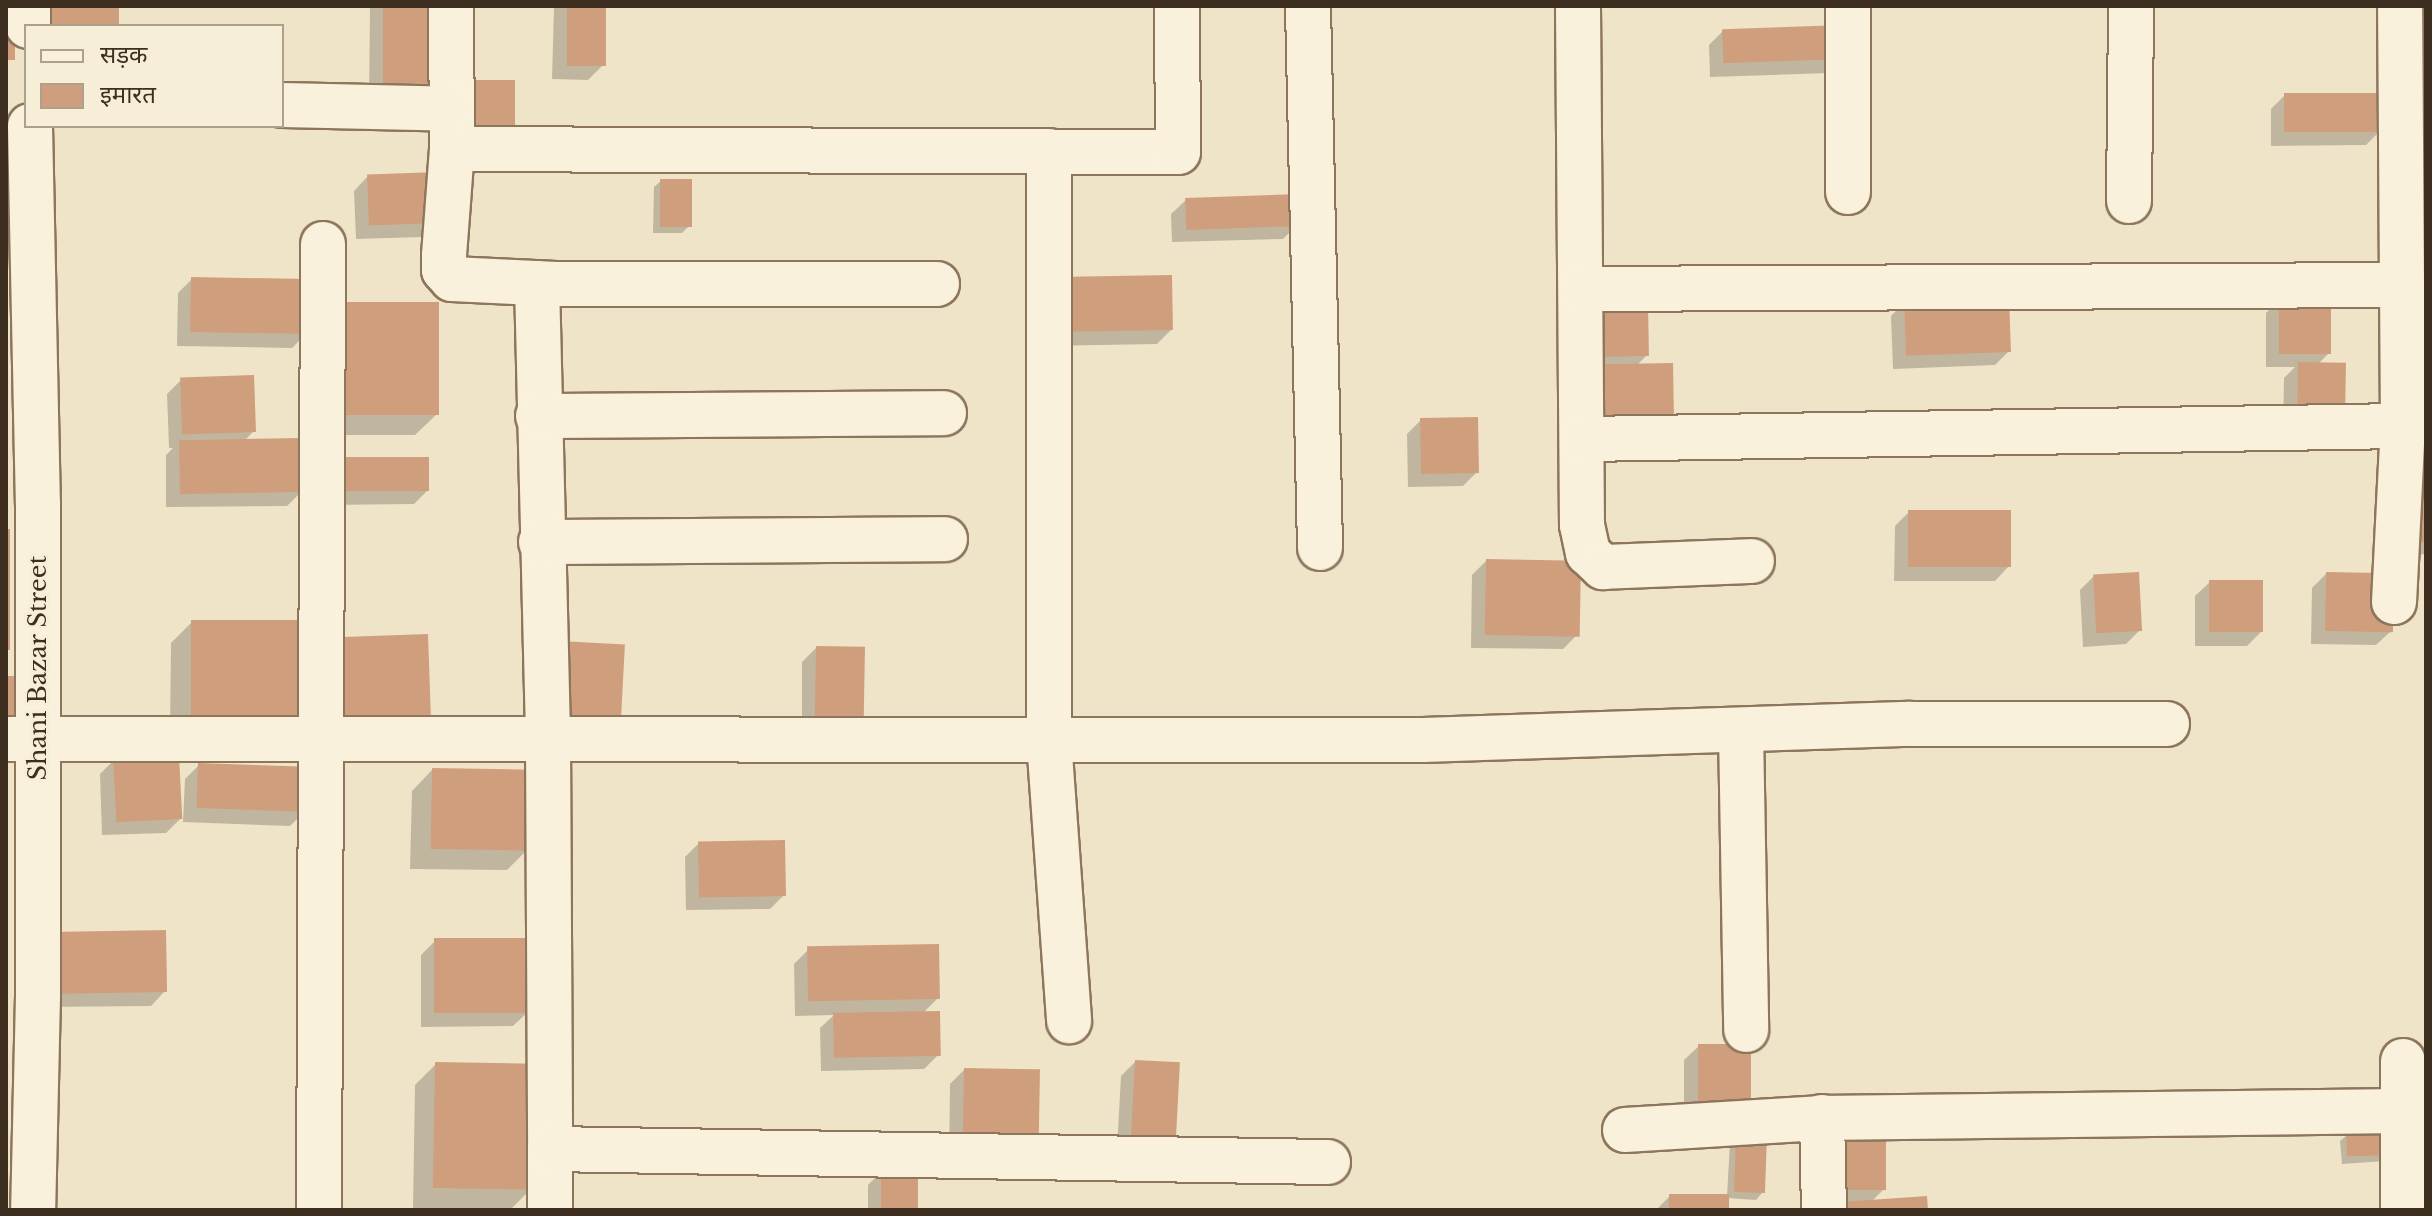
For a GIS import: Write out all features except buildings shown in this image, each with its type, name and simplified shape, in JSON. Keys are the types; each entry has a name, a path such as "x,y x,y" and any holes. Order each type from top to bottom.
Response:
{"street":[{"path":"451,6 452,129 444,270 452,279 537,283 937,284"},
{"path":"284,105 452,129 1049,151 1178,152 1177,6"},
{"path":"1308,6 1320,548"},
{"path":"1578,6 1584,439 1582,525 1588,553 1603,567 1752,561"},
{"path":"1848,6 1848,192"},
{"path":"2129,201 2131,6"},
{"path":"2394,602 2403,426 2400,6"},
{"name":"Shani Bazar Street","path":"30,128 38,504 22,739 22,996 33,1210"},
{"path":"1049,151 1049,740 1069,1021"},
{"path":"319,1210 324,740 323,244"},
{"path":"537,283 548,740 550,1210"},
{"path":"1581,289 2402,285"},
{"path":"538,416 944,413"},
{"path":"1584,439 2403,426"},
{"path":"541,542 945,539"},
{"path":"22,739 1423,740 1910,724 2167,724"},
{"path":"1741,730 1746,1030"},
{"path":"2403,1061 2403,1210"},
{"path":"1625,1130 1822,1117 2403,1111"},
{"path":"1822,1117 1824,1210"},
{"path":"550,1149 1328,1162"}]}
